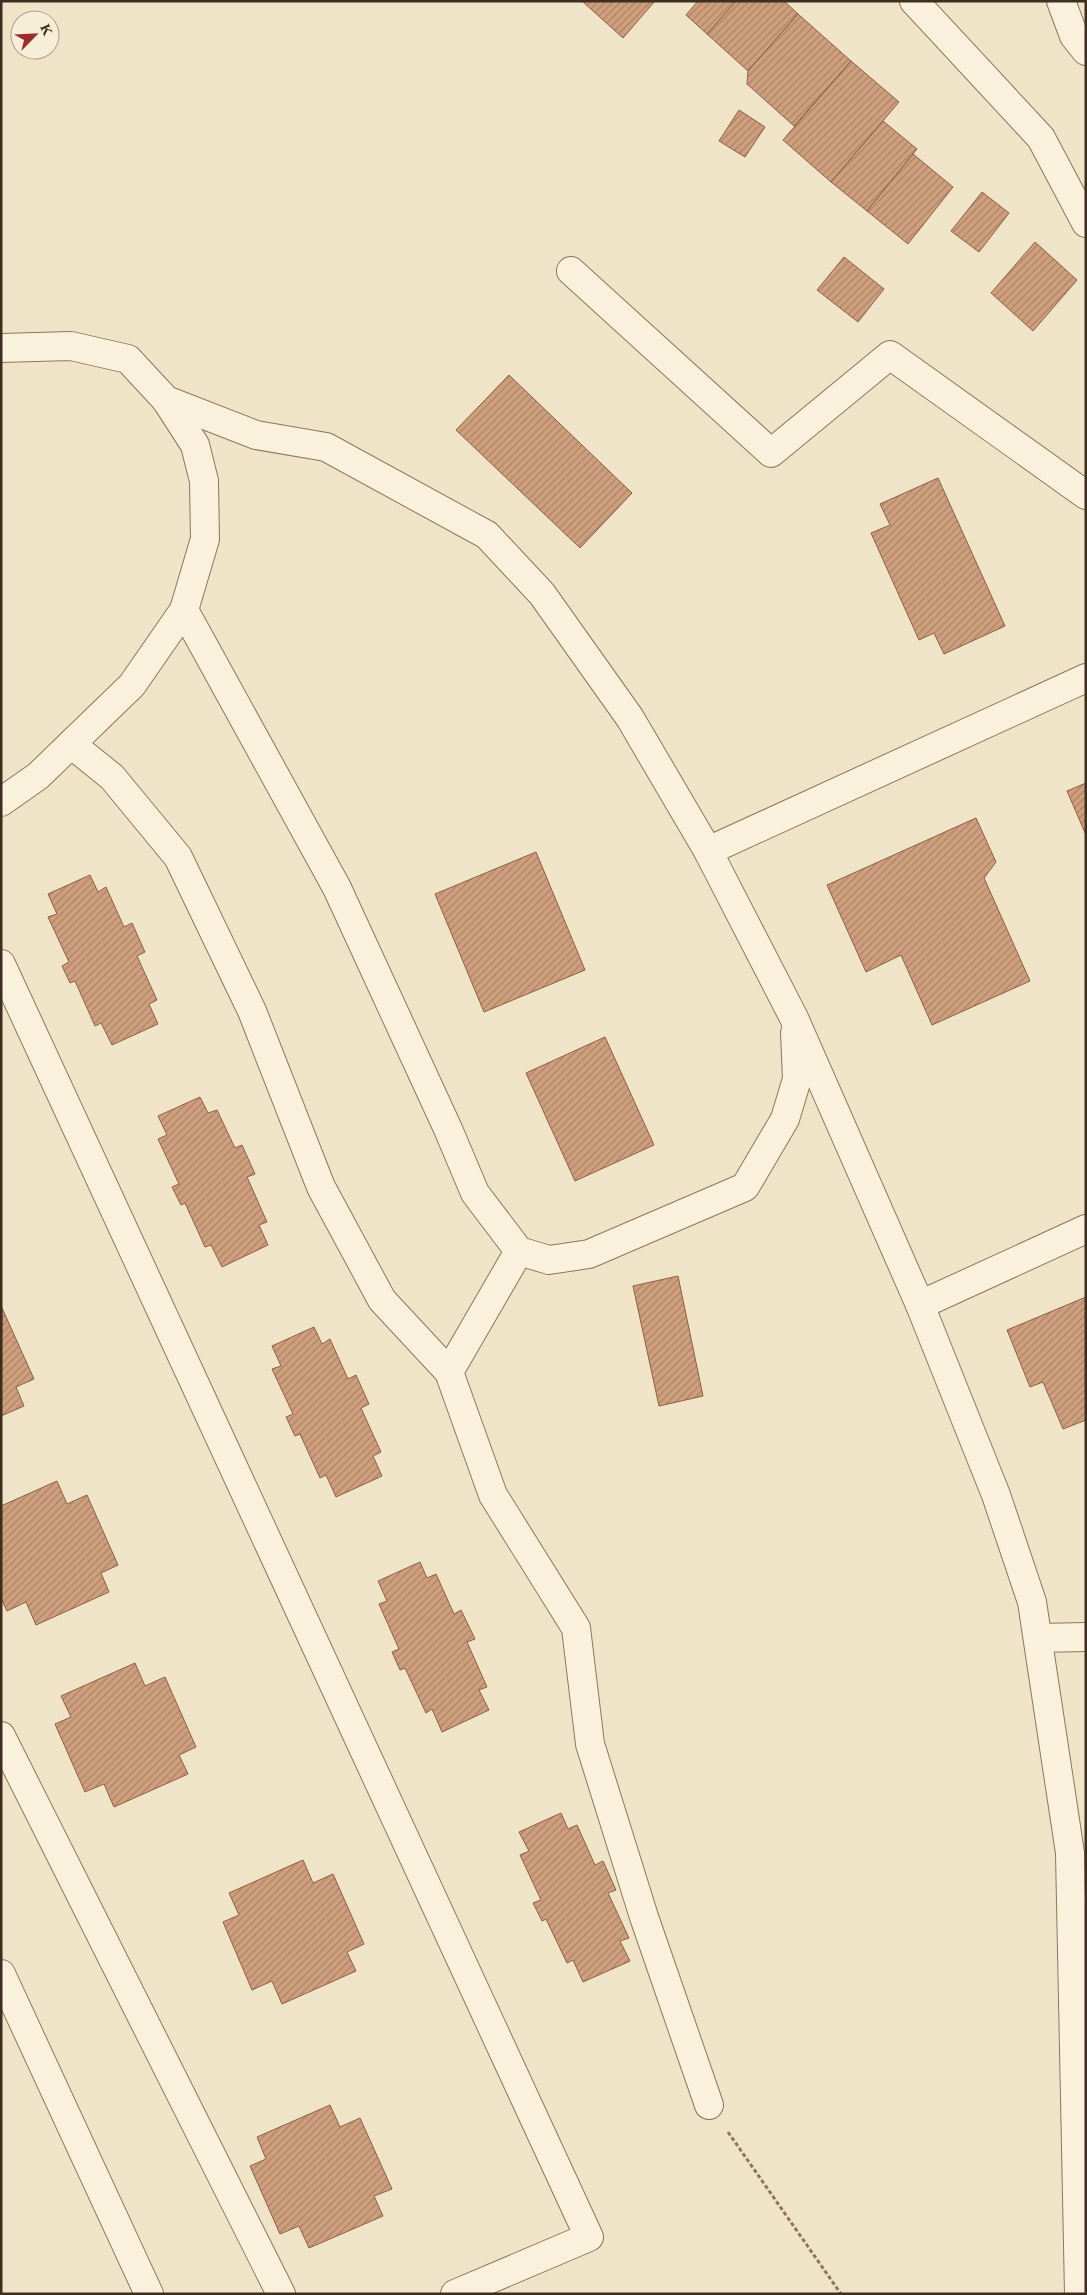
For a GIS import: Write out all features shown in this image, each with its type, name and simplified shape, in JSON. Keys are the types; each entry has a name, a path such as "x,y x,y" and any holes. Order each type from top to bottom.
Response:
{"street":[{"path":"914,1 1041,138 1086,223"},
{"path":"1061,1 1074,36 1086,51"},
{"path":"571,271 771,453 890,355 1086,495"},
{"path":"1,348 71,346 128,358 166,400 195,445 204,481 205,539 184,610 132,685 38,776 1,802"},
{"path":"166,400 256,435 326,447 487,535 542,594 630,718 708,851 794,1018 920,1305 996,1495 1032,1602 1070,1853 1079,2294"},
{"path":"184,610 337,888 448,1129 475,1193 519,1251 549,1260 589,1254 745,1187 788,1111 797,1079 794,1018"},
{"path":"708,851 1086,678"},
{"path":"71,744 112,777 178,858 252,1011 321,1186 382,1300 449,1372 493,1495 576,1628 590,1744 644,1917 709,2105"},
{"path":"1,964 589,2237 455,2294"},
{"path":"920,1305 1086,1229"},
{"path":"449,1372 519,1251"},
{"path":"1038,1638 1086,1637"},
{"path":"1,1736 281,2294"},
{"path":"1,1974 149,2294"}],"path":[{"path":"709,2105 841,2294"}],"building":[{"path":"582,1 655,1 623,38"},
{"path":"698,1 737,1 707,34 686,15"},
{"path":"736,1 784,1 798,14 748,71 707,34"},
{"path":"798,14 851,61 794,126 747,84 748,71"},
{"path":"851,61 899,102 831,182 783,140"},
{"path":"739,110 765,127 745,157 719,141"},
{"path":"883,121 917,149 867,211 831,182"},
{"path":"913,154 953,187 908,244 867,211"},
{"path":"982,192 1009,213 979,252 951,231"},
{"path":"1035,242 1077,280 1033,331 991,293"},
{"path":"844,257 884,289 858,322 817,290"},
{"path":"509,375 632,493 580,548 456,430"},
{"path":"938,478 1005,626 944,654 934,633 919,640 871,533 890,525 880,504"},
{"path":"1086,783 1086,835 1067,791"},
{"path":"976,818 996,862 984,878 1030,981 932,1025 901,955 866,972 827,885"},
{"path":"536,852 585,970 484,1012 435,894"},
{"path":"90,875 98,892 106,887 124,927 132,923 145,952 137,956 157,1000 149,1004 158,1024 112,1045 101,1023 95,1026 75,981 70,983 62,966 69,962 48,917 57,914 48,894"},
{"path":"605,1037 654,1145 575,1181 526,1073"},
{"path":"200,1097 208,1113 217,1110 235,1148 242,1145 255,1174 247,1177 267,1222 259,1225 268,1245 222,1267 211,1245 205,1247 185,1203 181,1205 172,1187 179,1184 158,1139 167,1135 158,1116"},
{"path":"678,1276 703,1396 659,1406 633,1286"},
{"path":"1086,1297 1086,1420 1063,1429 1043,1382 1030,1387 1007,1330"},
{"path":"2,1308 34,1379 16,1387 24,1406 1,1416"},
{"path":"314,1327 322,1344 330,1339 348,1379 356,1375 369,1404 361,1408 381,1452 373,1456 382,1476 336,1497 326,1475 320,1478 300,1434 295,1436 286,1417 293,1414 272,1369 281,1366 272,1346"},
{"path":"57,1481 67,1504 87,1495 118,1565 101,1573 109,1592 36,1625 26,1602 7,1611 1,1598 1,1506"},
{"path":"420,1562 427,1578 436,1574 454,1614 461,1610 475,1639 467,1642 487,1687 479,1690 489,1710 442,1732 432,1709 426,1713 405,1668 400,1670 392,1652 399,1649 379,1604 387,1601 378,1581"},
{"path":"135,1663 145,1686 165,1677 196,1747 179,1755 188,1774 114,1807 104,1784 85,1792 55,1724 71,1717 61,1696"},
{"path":"561,1813 568,1829 577,1825 595,1865 603,1861 616,1890 608,1893 629,1938 620,1941 630,1961 583,1982 573,1960 567,1963 546,1919 542,1921 533,1903 541,1900 520,1855 529,1851 519,1832"},
{"path":"303,1860 313,1883 333,1874 364,1944 347,1952 356,1971 282,2004 272,1981 252,1990 223,1922 239,1915 229,1893"},
{"path":"330,2105 340,2127 360,2118 392,2189 374,2196 383,2216 309,2248 299,2226 280,2234 250,2166 266,2159 257,2137"}]}
